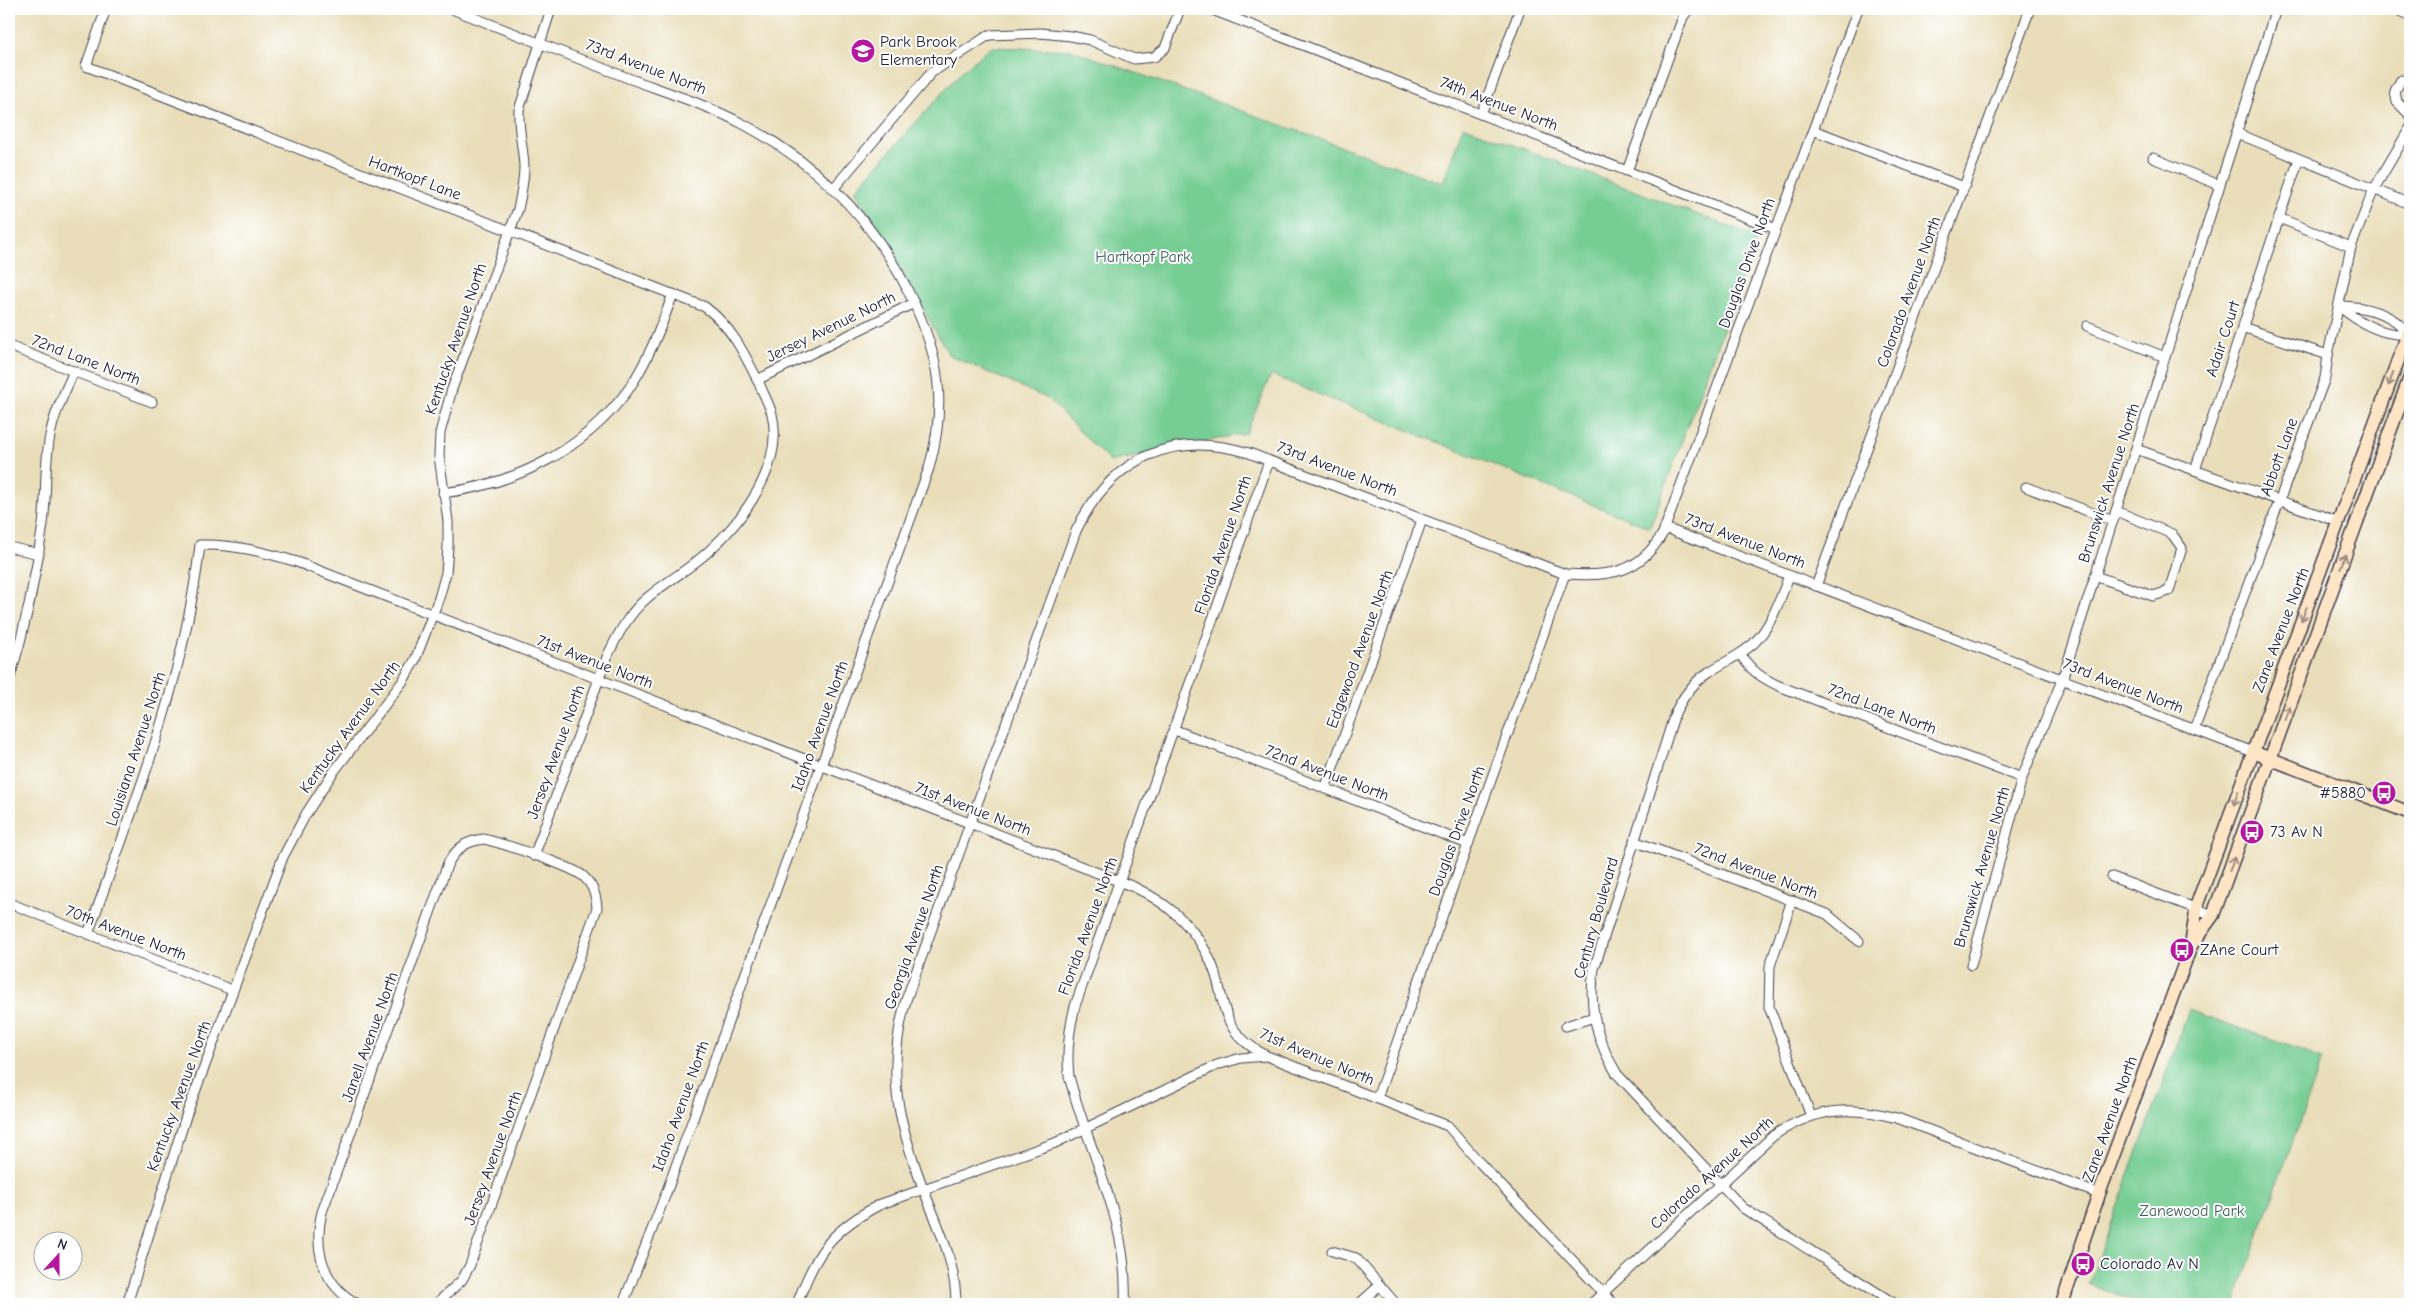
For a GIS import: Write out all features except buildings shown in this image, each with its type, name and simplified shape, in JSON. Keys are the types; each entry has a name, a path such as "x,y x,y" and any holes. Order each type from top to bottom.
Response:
{"street":[{"name":"Hartkopf Lane","path":"106,9 86,66 705,307 718,317 734,336 757,380"},
{"name":"73rd Avenue North","path":"452,9 742,123 775,142 819,175"},
{"name":"Kentucky Avenue North","path":"127,1304 186,1116 283,857 306,814 332,774 403,681 415,660 433,615 446,573 448,547 448,521 439,456 440,433 444,411 510,230 523,188 524,166 518,127 519,110 551,9"},
{"path":"834,188 931,73 989,35 1041,33 1071,36 1090,40 1134,59 1154,57 1165,48 1180,9"},
{"name":"74th Avenue North","path":"1210,9 1776,229"},
{"path":"1481,114 1520,9"},
{"path":"1627,171 1683,17 1689,9"},
{"name":"Douglas Drive North","path":"1665,528 1858,9"},
{"name":"Colorado Avenue North","path":"1816,586 2030,9"},
{"path":"2394,9 2410,15"},
{"name":"Brunswick Avenue North","path":"1971,965 2022,778 2062,680 2236,133 2273,10"},
{"path":"2410,80 2401,80 2395,91 2397,102 2410,114"},
{"name":"Abbott Lane","path":"2194,730 2325,378 2328,355 2351,247 2374,189 2410,128"},
{"path":"1813,130 1964,187"},
{"path":"2236,133 2410,204"},
{"path":"2152,158 2219,185"},
{"name":"Adair Court","path":"2195,470 2299,159"},
{"name":"Idaho Avenue North","path":"623,1304 822,766 929,468 937,438 940,407 938,376 932,346 914,303 878,238 860,215 819,175"},
{"path":"2279,218 2351,247"},
{"path":"443,493 491,485 523,473 552,458 580,439 605,416 628,390 656,338 673,294"},
{"name":"Jersey Avenue North","path":"436,1304 462,1280 470,1265 595,919 597,908 596,896 582,876 572,870 534,856 617,636 630,616 646,599 711,550 750,503 764,477 771,456 774,436 772,415 757,380 914,303"},
{"path":"2339,306 2353,318 2393,335 2410,332"},
{"path":"2339,306 2358,306 2400,322 2410,332"},
{"path":"2087,326 2164,357"},
{"path":"2242,327 2328,355"},
{"name":"Zane Avenue North","path":"2062,1304 2099,1194 2191,946 2196,908 2410,332"},
{"name":"72nd Lane North","path":"9,346 152,402"},
{"path":"9,680 22,638 39,554 50,434 58,408 74,371"},
{"name":"Zane Avenue North","path":"2191,946 2213,915 2410,377"},
{"name":"73rd Avenue North","path":"1076,531 1086,509 1100,490 1117,474 1136,461 1158,451 1180,446 1204,444 1227,447 1269,461 1565,574 1611,573 1627,569 1643,560 1654,548 1665,528 2410,813"},
{"path":"2136,449 2339,522"},
{"name":"Florida Avenue North","path":"1085,1128 1069,1076 1066,1052 1075,1006 1175,730 1269,461"},
{"path":"2026,488 2113,521"},
{"path":"2095,576 2153,596 2169,591 2178,567 2182,548 2172,534 2116,511"},
{"name":"Edgewood Avenue North","path":"1325,788 1422,520"},
{"name":"Georgia Avenue North","path":"924,1189 898,1111 895,1055 899,1027 906,1000 1076,531"},
{"name":"71st Avenue North","path":"197,568 200,545 222,544 243,547 297,562 1120,882 1156,898 1176,913 1194,932 1207,953 1216,976 1227,1019 1237,1034 1251,1047 1267,1056 1448,1126 1479,1162 1614,1304"},
{"path":"9,547 39,554"},
{"name":"Louisiana Avenue North","path":"88,934 157,740 174,684 188,627 197,568"},
{"name":"Douglas Drive North","path":"1377,1098 1565,574"},
{"name":"Century Boulevard","path":"1789,576 1766,628 1740,655 1708,672 1683,697 1675,713 1594,969 1592,987 1594,1017 1607,1058 1617,1074 1743,1208 1894,1304"},
{"name":"72nd Lane North","path":"1740,655 1749,668 1762,678 1779,686 2022,778"},
{"name":"72nd Avenue North","path":"1175,730 1468,844"},
{"name":"Janell Avenue North","path":"358,1304 338,1290 328,1277 318,1245 318,1228 448,863 462,845 472,840 484,839 534,856"},
{"name":"72nd Avenue North","path":"1634,841 1827,914 1859,941"},
{"path":"2112,877 2213,915"},
{"path":"1792,900 1770,966 1770,1007 1811,1116"},
{"name":"70th Avenue North","path":"9,904 232,990"},
{"path":"1566,1026 1594,1017"},
{"path":"797,1304 816,1260 827,1242 844,1227 881,1204 1055,1143 1217,1065 1241,1058 1267,1056"},
{"name":"Colorado Avenue North","path":"1592,1304 1773,1136 1791,1124 1811,1116 1847,1110 1876,1112 2099,1194"},
{"path":"1085,1128 1118,1223 1123,1254 1124,1304"},
{"path":"924,1189 937,1220 953,1268 956,1304"},
{"path":"1332,1251 1356,1258 1396,1304"},
{"path":"1359,1304 1380,1285"}],"green space":[{"name":"Hartkopf Park","path":"991,47 1072,50 1443,183 1463,126 1757,237 1650,528 1271,375 1246,433 1110,462 1048,399 949,355 855,190 964,69"},
{"name":"Zanewood Park","path":"2189,1010 2323,1058 2234,1304 2143,1304 2089,1284"}],"place":[{"name":"Park Brook Elementary","path":"863,51"},
{"name":"#5880","path":"2384,793"},
{"name":"73 Av N","path":"2252,832"},
{"name":"ZAne Court","path":"2182,950"},
{"name":"Colorado Av N","path":"2083,1264"}]}
